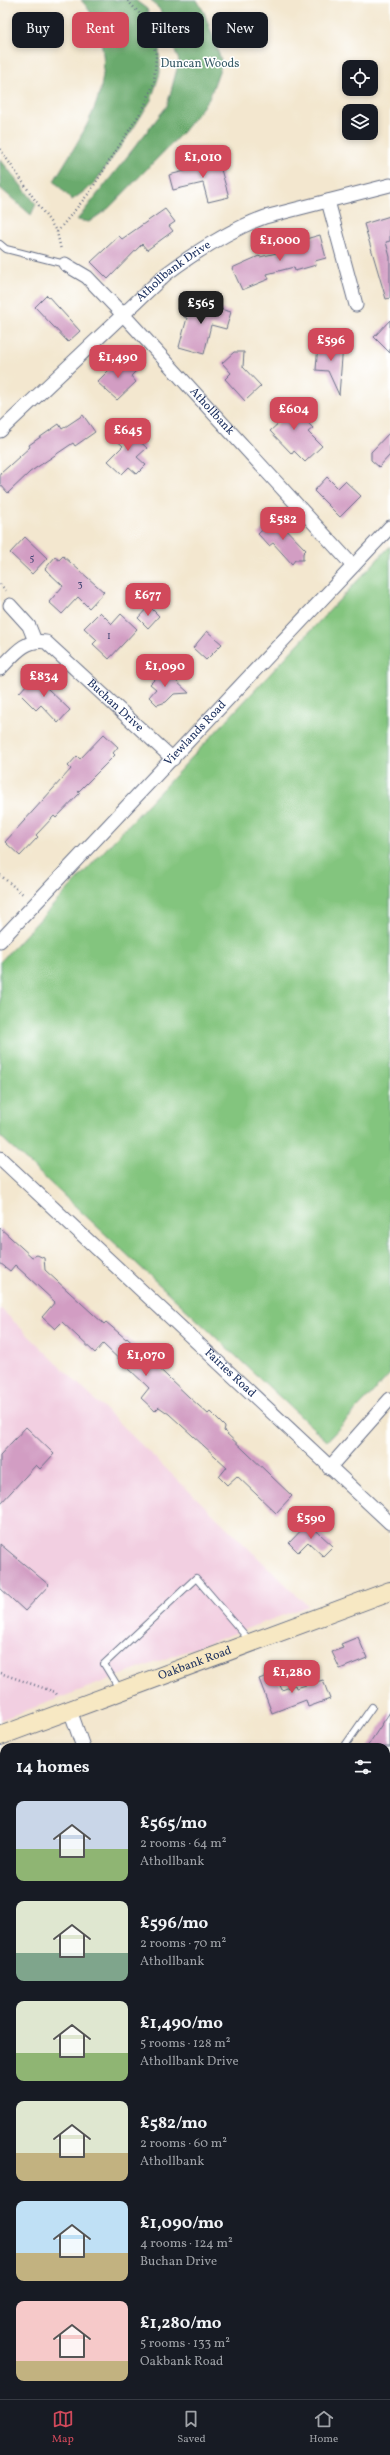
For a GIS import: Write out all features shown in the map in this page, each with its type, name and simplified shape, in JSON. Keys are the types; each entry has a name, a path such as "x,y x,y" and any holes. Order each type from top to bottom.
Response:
{"street":[{"name":"Athollbank Drive","path":"0,431 166,274 194,253 265,217 390,185"},
{"path":"328,201 356,304"},
{"name":"Athollbank","path":"65,264 87,277 353,566"},
{"name":"Viewlands Road","path":"0,941 390,527"},
{"path":"0,669 19,649 35,641 29,626 10,605"},
{"name":"Buchan Drive","path":"35,641 46,642 52,646 173,759"},
{"name":"Fairies Road","path":"0,1158 329,1468 390,1523"},
{"path":"329,1468 390,1399"},
{"name":"Oakbank Road","path":"0,1736 250,1641 390,1591"},
{"path":"70,1710 82,1743"}],"lane":[{"path":"0,244 6,248 65,264"},
{"path":"120,1690 104,1664 196,1578 250,1641"},
{"path":"347,1743 372,1707"}],"path":[{"path":"57,232 89,193 144,107 154,82 156,55 151,34 139,13 127,0"},
{"path":"0,149 57,232 65,264"},
{"path":"0,875 35,903"},
{"path":"0,1673 55,1692 70,1710"}],"shaded area":[{"path":"0,1308 308,1606 0,1720"}],"green space":[{"path":"81,0 135,0 147,9 148,12 137,12 137,48 159,48 160,73 151,100 131,132 93,185 72,200 54,181 84,130 99,95 103,77 102,48 129,48 129,12 90,12"},
{"name":"Duncan Woods","path":"151,0 197,0 204,12 161,12"},
{"name":"Duncan Woods","path":"204,12 212,35 212,48 217,48 222,63 209,99 182,133 109,208 89,222 77,220 167,106 179,61 174,48 204,48"},
{"path":"0,159 36,204 31,215 0,188"},
{"path":"390,546 390,1374 327,1441 0,1136 0,962"}],"building":[{"path":"217,156 229,197 208,202 203,183 173,190 169,175 193,169 192,163"},
{"path":"165,209 175,222 169,226 173,231 147,250 142,244 108,279 91,262 119,236 122,239"},
{"path":"390,216 390,241 386,242 390,257 390,298 386,299 364,224"},
{"path":"320,235 326,258 315,261 316,265 295,271 294,267 267,274 269,279 242,290 232,268 259,256 289,250 288,244"},
{"path":"47,295 80,331 68,342 35,307"},
{"path":"188,300 231,312 226,329 211,325 204,354 179,347 187,318 184,317"},
{"path":"390,320 390,353 374,337"},
{"path":"318,344 343,345 339,395 328,371 316,370"},
{"path":"234,352 244,352 243,367 261,386 245,401 225,379 231,373 222,363"},
{"path":"122,357 136,371 131,376 136,382 117,400 97,382"},
{"path":"284,398 313,428 308,432 322,446 305,462 294,451 292,454 270,431 280,422 270,411"},
{"path":"83,415 95,432 75,446 73,443 30,472 8,493 0,484 0,474 30,447 29,445 59,424 62,429"},
{"path":"122,425 147,448 137,457 146,465 137,474 129,467 122,474 108,461 123,446 112,436"},
{"path":"390,432 390,455 379,467 371,460 371,452"},
{"path":"327,477 338,488 345,481 361,496 340,517 314,491"},
{"path":"275,518 306,550 303,553 303,560 295,560 292,564 273,543 269,546 258,534"},
{"path":"25,537 47,558 32,574 10,553"},
{"path":"63,556 104,592 89,608 78,597 62,614 49,602 63,586 45,569 55,557 59,560"},
{"path":"149,606 159,616 148,628 138,618"},
{"path":"100,612 112,624 121,614 137,629 109,659 93,644 97,640 84,628"},
{"path":"207,631 222,644 206,660 193,648"},
{"path":"164,670 189,693 174,694 166,702 157,705 149,697 156,689 150,684"},
{"path":"36,674 49,686 47,688 70,710 58,723 41,705 36,710 19,693"},
{"path":"104,734 118,747 113,753 115,755 78,792 80,793 56,818 54,816 36,835 38,837 20,856 5,842 71,769 68,766 77,756 80,759"},
{"path":"0,1228 32,1257 37,1255 44,1258 45,1270 104,1324 106,1322 126,1339 127,1338 208,1414 210,1412 225,1427 224,1431 292,1496 276,1513 237,1476 227,1485 219,1477 227,1467 169,1414 159,1407 155,1411 141,1398 149,1388 103,1344 95,1353 62,1322 55,1329 42,1317 55,1302 15,1265 10,1271 0,1263"},
{"path":"26,1427 54,1454 40,1469 36,1465 0,1504 0,1455"},
{"path":"308,1523 333,1546 323,1556 308,1542 298,1552 289,1543"},
{"path":"0,1544 49,1585 25,1611 0,1588"},
{"path":"358,1637 367,1658 340,1669 332,1652 343,1648 341,1644"},
{"path":"275,1673 282,1690 295,1685 296,1688 323,1680 330,1699 308,1707 306,1700 272,1713 259,1679"},
{"path":"390,1712 390,1743 370,1743"}]}
